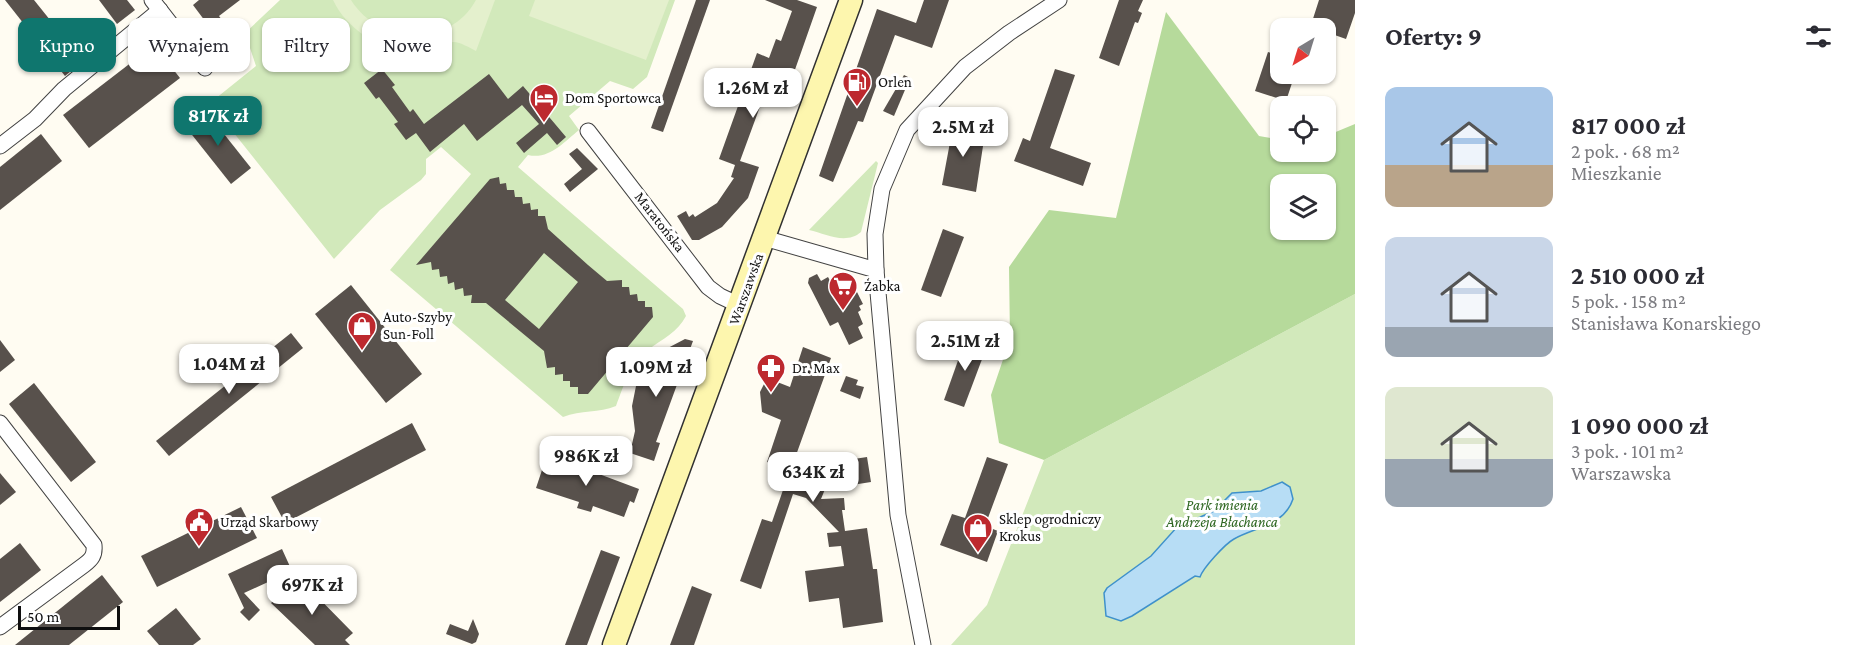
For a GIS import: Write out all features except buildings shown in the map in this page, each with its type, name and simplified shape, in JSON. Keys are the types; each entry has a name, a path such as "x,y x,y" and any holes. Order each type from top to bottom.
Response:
{"main road":[{"name":"Warszawska","path":"614,645 852,0"}],"street":[{"path":"923,645 898,515 876,270 875,234 882,189 908,130 965,67 1009,33 1059,0"},
{"path":"0,146 34,119 64,88 156,5 166,18"},
{"name":"Maratońska","path":"588,130 708,287 739,305"},
{"path":"764,238 876,270"},
{"path":"0,423 94,545 94,550 91,560 0,627"}],"green space":[{"path":"280,0 675,0 647,77 633,89 610,81 569,116 579,130 562,145 543,155 528,155 518,167 683,309 686,316 674,331 648,350 637,362 628,375 616,406 563,417 390,270 471,174 441,147 426,159 426,174 421,180 380,210 334,259 210,103 256,66 250,48 250,28"},
{"path":"333,0 351,0 367,18 362,18 362,34 350,24 350,18 345,18"},
{"path":"476,0 495,0 476,51 452,42 452,25 464,16"},
{"path":"535,0 669,0 646,60 529,16"},
{"path":"1166,12 1259,136 1270,138 1270,162 1336,162 1336,132 1355,124 1355,294 1044,460 999,443 991,395 1010,339 1009,267 1049,210 1116,218"},
{"path":"876,161 878,163 861,232 849,238 842,238 809,230"},
{"name":"Park imienia Andrzeja Błachanca","path":"1355,294 1355,645 951,645 987,605 1044,460"}],"water":[{"path":"1282,482 1290,487 1293,499 1283,515 1268,525 1234,539 1215,556 1200,577 1195,576 1132,616 1121,621 1106,616 1104,593 1107,588 1151,556 1177,527 1214,511 1232,493 1261,491"}],"place":[{"name":"Orlen","path":"857,108"},
{"name":"Dom Sportowca","path":"544,124"},
{"name":"Żabka","path":"843,312"},
{"name":"Auto-Szyby Sun-Foll","path":"362,352"},
{"name":"Dr. Max","path":"771,394"},
{"name":"Urząd Skarbowy","path":"199,548"},
{"name":"Sklep ogrodniczy Krokus","path":"978,554"}]}
